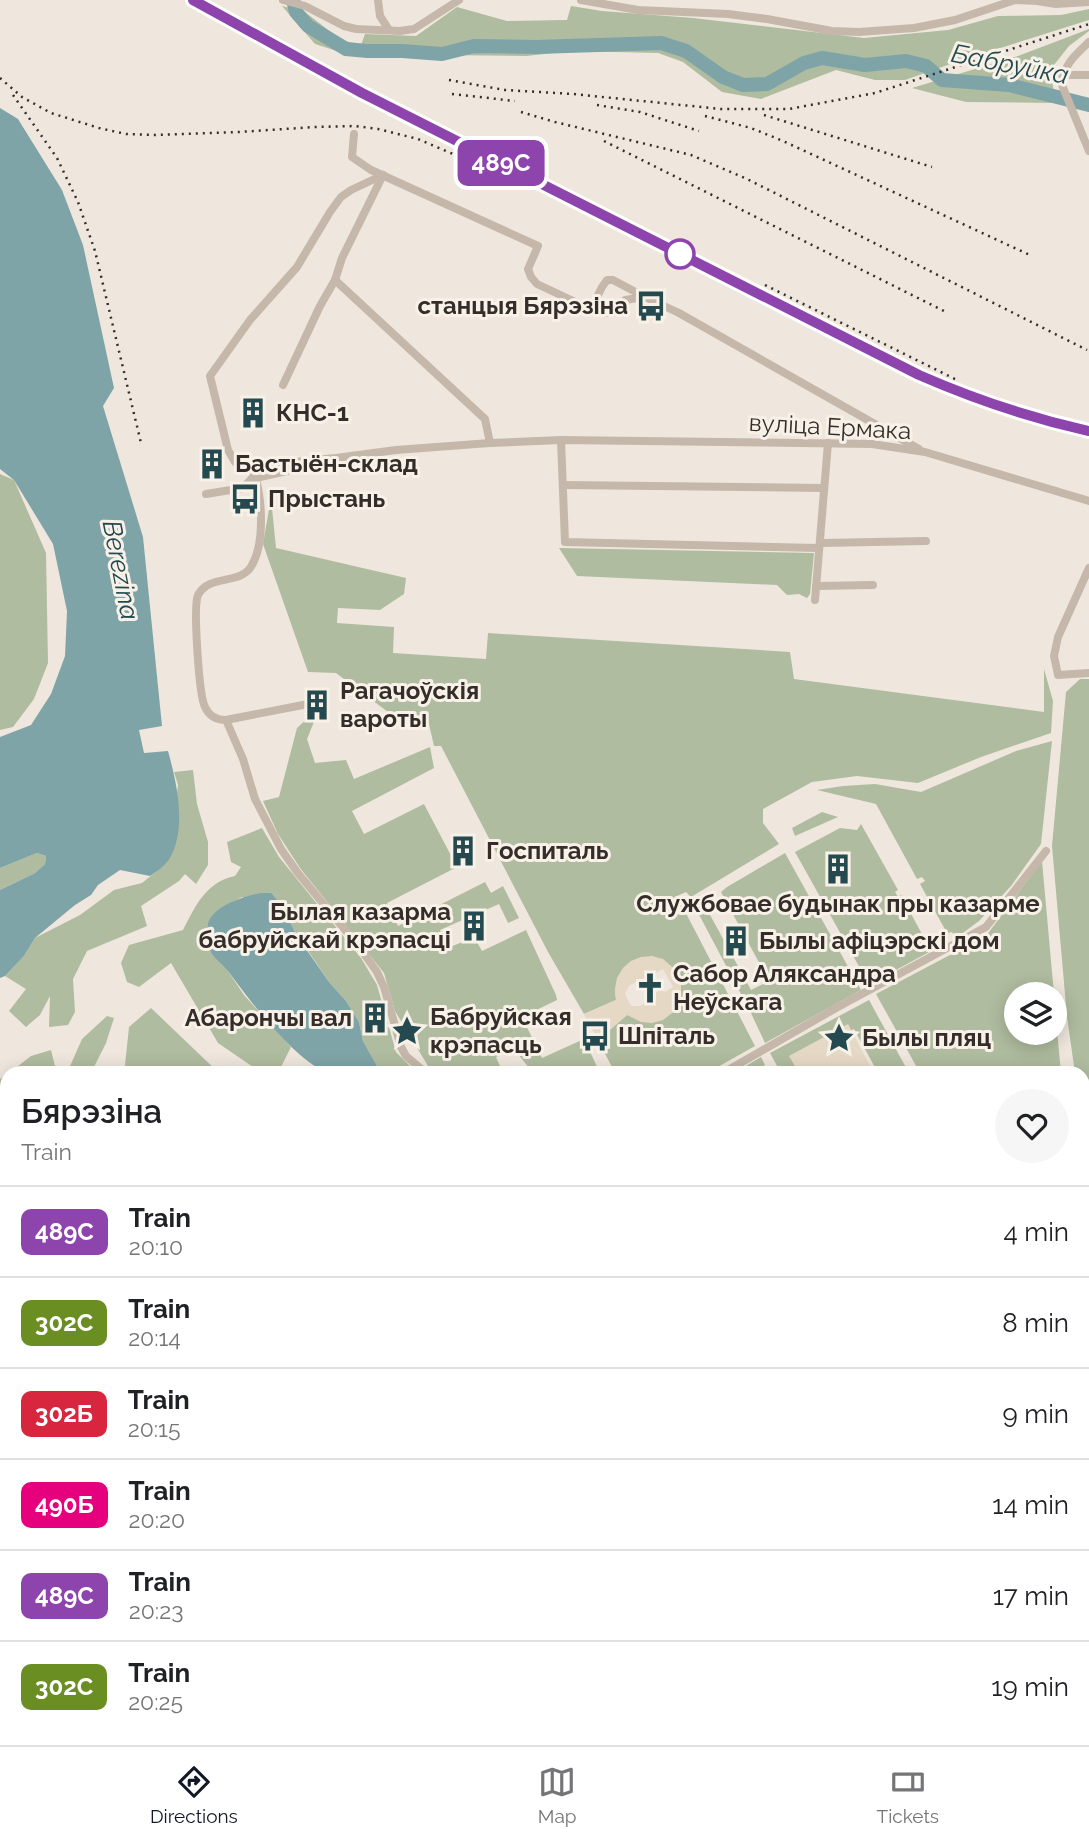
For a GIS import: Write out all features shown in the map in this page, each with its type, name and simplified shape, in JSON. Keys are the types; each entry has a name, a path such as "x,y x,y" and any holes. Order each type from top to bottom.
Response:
{"street":[{"path":"284,0 305,6 344,26 400,32 414,29 459,0"},
{"path":"378,0 380,16 389,30"},
{"path":"581,0 638,10 728,14 832,31 859,32 914,28 956,20 1015,0 1056,4 1089,2"},
{"path":"1089,42 1070,60 1062,75 1062,85 1089,151"},
{"path":"1062,75 1089,75"},
{"path":"354,134 352,157 371,170 538,246 527,269 537,284 584,306 593,305 607,313 613,313 625,300 645,297"},
{"path":"283,385 383,175"},
{"path":"315,705 221,720 213,717 203,704 196,605 200,593 208,585 217,580 235,578 252,566 258,546 261,510 254,472 235,462 228,450 210,376 250,320 297,267 341,197 383,175"},
{"path":"335,279 485,419 490,443"},
{"path":"593,305 601,287 607,280 613,280 679,313 925,452"},
{"path":"561,440 565,542 819,546 926,541"},
{"name":"вуліца Ермака","path":"206,494 243,488 262,465 396,450 561,440 872,444 925,452 1089,501"},
{"path":"815,600 828,443"},
{"path":"564,485 824,488"},
{"path":"1089,568 1058,637 1054,656 1058,675 1089,673"},
{"path":"816,586 873,585"},
{"path":"226,720 256,799 276,842 372,965 384,987 401,1047 418,1066"},
{"path":"735,1066 986,927 1046,851"}],"green space":[{"path":"282,6 305,12 341,40 361,45 365,34 416,36 457,7 507,21 567,20 571,6 864,38 948,30 998,16 1061,15 1089,9 1089,20 905,80 875,80 836,70 761,99 722,92 683,62 658,53 571,51 527,56 346,54 315,44"},
{"path":"1089,29 1069,46 1050,70 1056,103 966,102 912,88 1018,56"},
{"path":"0,474 14,480 46,553 48,663 34,699 13,727 0,730"},
{"path":"271,498 276,548 406,578 404,594 380,610 338,608 337,623 394,627 393,653 486,659 488,633 790,652 794,679 1044,712 1044,669 1053,701 1051,733 981,757 918,783 857,776 812,782 763,809 763,823 779,844 691,897 686,892 677,896 755,1046 719,1066 611,1066 598,1040 627,1015 678,1005 671,966 649,958 630,962 618,977 616,1000 584,1014 548,952 441,746 434,746 428,720 388,712 336,673 308,672 263,544"},
{"path":"559,548 814,553 810,594 807,598 799,594 787,595 777,585 577,576"},
{"path":"1080,679 1089,679 1089,1066 1074,1066 1052,846 1066,692"},
{"path":"320,707 307,739 315,763 346,760 354,779 430,747 434,768 352,811 364,834 424,804 457,867 387,903 398,926 485,882 491,893 503,886 519,918 508,923 499,904 440,930 448,948 474,937 482,951 526,930 557,1000 522,1017 542,1058 584,1039 597,1066 527,1066 514,1049 496,1057 500,1066 428,1066 395,1011 384,973 300,868 278,834 263,801 279,797 297,728"},
{"path":"1052,741 1041,844 1011,886 979,921 956,938 952,932 947,933 920,884 925,881 922,877 917,879 876,804 817,790 875,784 921,792 1016,751"},
{"path":"193,770 197,804 208,842 208,865 196,884 185,874 179,881 141,906 147,926 87,951 73,979 75,1012 68,1025 49,1027 50,996 40,1015 26,1027 9,1011 26,989 5,976 24,956 35,938 80,915 114,890 142,883 167,863 178,785 174,772"},
{"path":"822,812 838,817 795,836 792,828"},
{"path":"861,824 898,890 895,892 898,897 901,895 931,951 872,983 866,979 795,852 840,828 857,830"},
{"path":"262,828 279,857 361,958 377,985 396,1052 410,1066 377,1066 363,1041 359,1022 288,921 242,897 215,913 209,921 208,942 211,952 226,968 244,995 291,1047 282,1066 252,1066 218,1043 171,963 139,987 127,982 121,963 129,945 183,930 209,889 216,883 235,876 241,867 231,862 227,842"},
{"path":"37,853 46,856 45,864 35,873 0,890 0,868"},
{"path":"785,853 861,990 765,1043 695,907 703,902 751,990 769,981 721,892"},
{"path":"1042,861 1053,982 1004,982 1004,1045 1058,1045 1060,1066 916,1066 876,994 986,936"},
{"path":"869,1000 905,1066 874,1066 854,1029 790,1056 795,1066 777,1066 770,1053"},
{"path":"151,1008 212,1066 125,1066 129,1027"},
{"path":"107,1016 114,1018 94,1066 70,1066 82,1039"},
{"path":"51,1050 55,1066 18,1066 31,1056"},
{"path":"761,1057 765,1065 763,1066 746,1066"}],"shaded area":[{"path":"641,957 663,959 678,974 681,995 678,1005 663,1020 652,1023 641,1022 627,1015 598,1040 584,1014 616,1000 617,978 631,961","holes":["663,969 673,987 649,996 651,1000 640,1006 631,1006 625,994 629,986 641,979 644,983"]},
{"name":"Былы пляц","path":"848,1024 870,1066 795,1066 789,1056"}],"water":[{"name":"Berezina","path":"0,108 18,119 62,190 83,245 114,388 103,406 143,537 162,726 139,730 144,753 168,751 175,778 179,822 174,849 162,867 150,876 120,870 98,885 91,895 35,938 24,956 0,978 0,890 35,873 45,864 46,856 37,853 0,868 0,737 31,725 51,694 65,656 67,611 53,544 14,480 0,469"},
{"path":"271,893 278,901 299,939 359,1022 363,1041 377,1066 315,1066 310,1063 271,1026 211,953 207,934 211,918 222,907 247,897"}],"waterway":[{"name":"Бабруйка","path":"293,0 296,12 308,26 346,49 442,54 474,46 661,43 686,51 723,77 743,85 767,84 804,63 822,58 865,65 906,61 926,66 942,80 1009,85 1089,105"}],"railway":[{"path":"193,0 362,93 919,375 1002,407 1089,431"},
{"path":"449,80 505,90 721,109 789,109 875,93 1089,24"},
{"path":"0,78 22,97 51,113 126,134 355,126 418,139 467,160"},
{"path":"452,94 515,101"},
{"path":"13,95 57,158 78,202 95,251 141,443"},
{"path":"597,105 640,112 699,131"},
{"path":"521,112 691,155 747,179 1087,350"},
{"path":"764,115 932,167"},
{"path":"705,116 751,128 783,141 1032,256"},
{"path":"604,141 944,311"},
{"path":"765,285 959,381"}],"train":[{"name":"489С","path":"193,0 362,93 919,375 1012,411 1089,431"}],"place":[{"name":"станцыя Бярэзіна","path":"651,306"},
{"name":"КНС-1","path":"253,413"},
{"name":"Бастыён-склад","path":"212,464"},
{"name":"Прыстань","path":"245,499"},
{"name":"Рагачоўскія вароты","path":"317,705"},
{"name":"Госпиталь","path":"463,851"},
{"name":"Службовае будынак пры казарме","path":"838,869"},
{"name":"Былая казарма бабруйскай крэпасці","path":"474,926"},
{"name":"Былы афіцэрскі дом","path":"736,941"},
{"name":"Сабор Аляксандра Неўскага","path":"650,988"},
{"name":"Абарончы вал","path":"375,1018"},
{"name":"Бабруйская крэпасць","path":"407,1031"},
{"name":"Шпіталь","path":"595,1036"},
{"name":"Былы пляц","path":"839,1038"}]}
